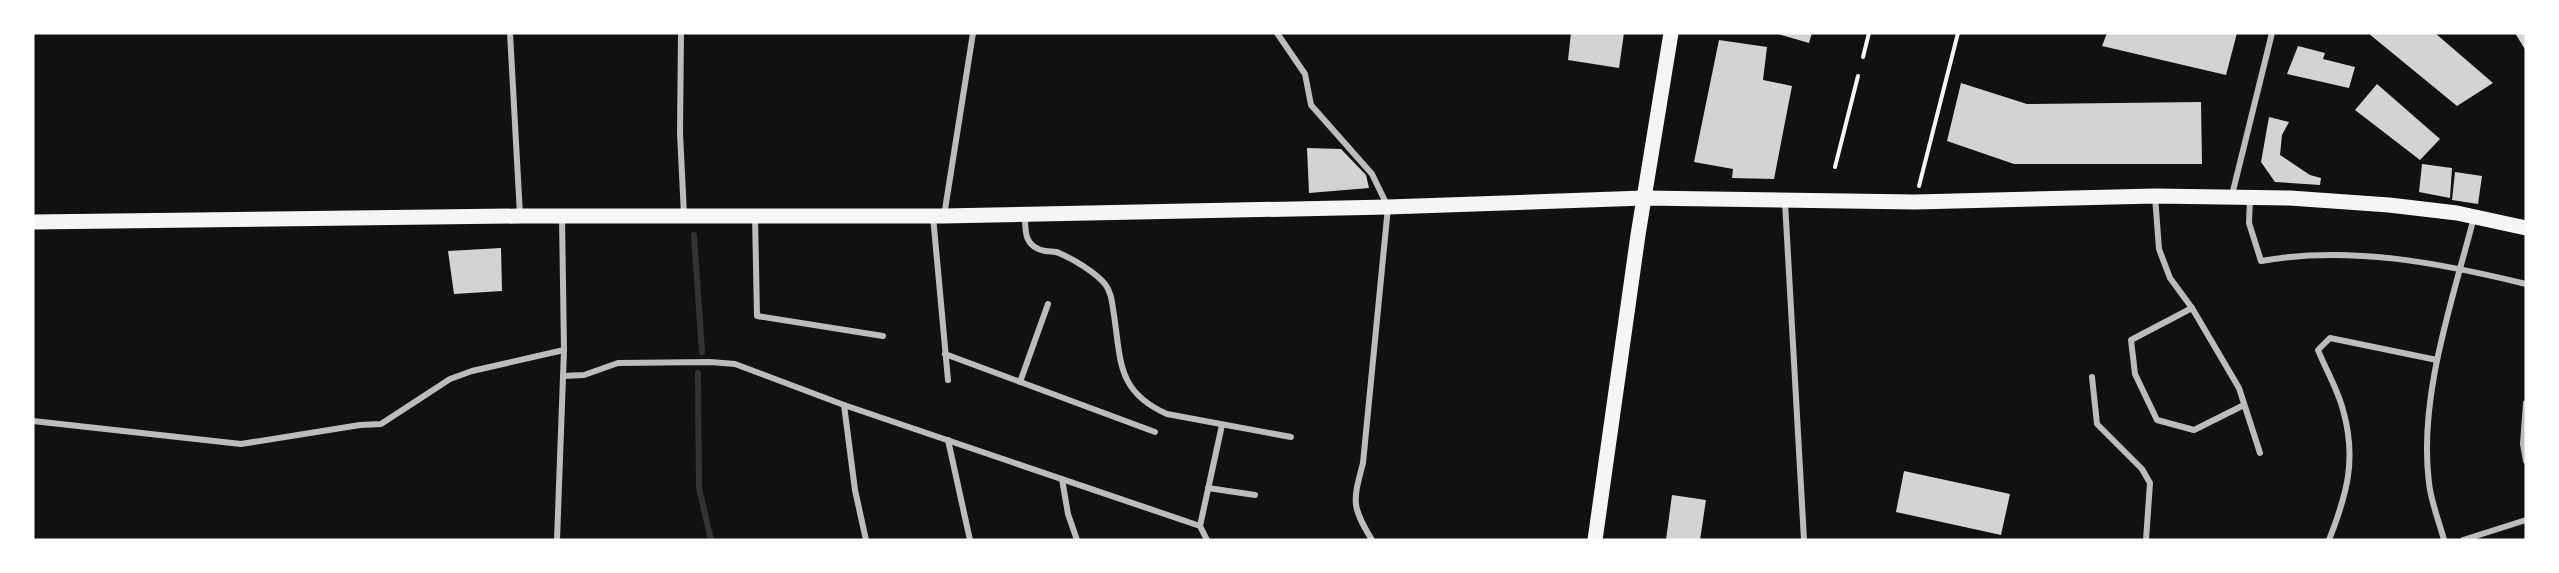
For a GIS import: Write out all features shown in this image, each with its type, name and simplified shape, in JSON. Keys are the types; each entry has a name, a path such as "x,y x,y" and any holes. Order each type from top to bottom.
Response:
{"main road":[{"path":"1595,540 1644,198 1671,33"},
{"path":"33,222 520,216 938,216 1388,207 1644,198 1915,202 2155,196 2250,197 2389,205 2475,217 2526,228"}],"street":[{"path":"510,33 520,216"},
{"path":"681,33 680,133 684,216"},
{"path":"948,380 938,216 973,33"},
{"path":"1277,33 1305,74 1311,105 1372,174 1388,207 1363,463 1354,495 1357,515 1372,540"},
{"path":"2232,197 2272,33"},
{"path":"2155,196 2159,249 2170,278 2192,308 2239,388 2260,453"},
{"path":"2250,197 2249,223 2261,261 2320,255 2382,257 2461,268 2526,284"},
{"path":"1785,199 1804,540"},
{"path":"1025,214 1024,237 1031,245 1044,251 1057,252 1105,284 1111,295 1119,364 1125,377 1143,400 1153,408 1167,414 1291,437"},
{"path":"557,540 564,350 562,216"},
{"path":"755,216 757,316 883,336"},
{"path":"2444,540 2429,483 2428,431 2437,360 2475,217"},
{"path":"1020,382 1047,304"},
{"path":"2192,308 2131,340 2135,374 2157,420 2194,430 2244,405"},
{"path":"2329,540 2344,500 2351,466 2343,409 2318,350 2330,338 2437,360"},
{"path":"33,421 241,444 381,423 450,379 472,371 564,350"},
{"path":"945,354 1155,432"},
{"path":"563,376 584,375 618,363 735,364 844,405 1200,526"},
{"path":"2092,377 2097,424 2142,469 2150,483 2146,540"},
{"path":"2526,403 2523,444 2526,461"},
{"path":"844,405 855,490 866,540"},
{"path":"1207,540 1200,526 1222,425"},
{"path":"948,440 970,540"},
{"path":"1062,479 1068,514 1077,540"},
{"path":"1208,488 1255,495"},
{"path":"2463,540 2526,520"}],"path":[{"path":"1863,57 1869,33"},
{"path":"1915,202 1958,33"},
{"path":"1835,167 1858,76"}],"building":[{"path":"1571,33 1624,33 1619,68 1568,60"},
{"path":"1775,33 1812,33 1809,43"},
{"path":"2107,33 2237,33 2226,75 2102,46"},
{"path":"2368,33 2435,33 2493,83 2457,106"},
{"path":"2515,33 2526,33 2526,51"},
{"path":"1719,40 1767,47 1763,80 1792,86 1774,179 1732,178 1733,169 1694,162"},
{"path":"2298,46 2325,53 2323,59 2355,67 2349,88 2287,74"},
{"path":"1961,83 2027,104 2201,102 2202,164 2014,164 1947,141"},
{"path":"2377,84 2440,139 2420,160 2355,110"},
{"path":"2269,117 2289,122 2282,135 2280,155 2310,175 2321,178 2320,185 2275,182 2261,162"},
{"path":"1307,148 1341,149 1366,175 1369,188 1309,193"},
{"path":"2422,164 2452,168 2450,198 2419,192"},
{"path":"2455,172 2482,176 2478,204 2452,200"},
{"path":"501,248 502,291 454,294 448,251"},
{"path":"1904,471 2010,494 2001,535 1896,512"},
{"path":"1672,495 1706,500 1700,540 1666,540"}],"waterway":[{"path":"694,235 702,352"},
{"path":"698,373 699,488 711,540"}]}
